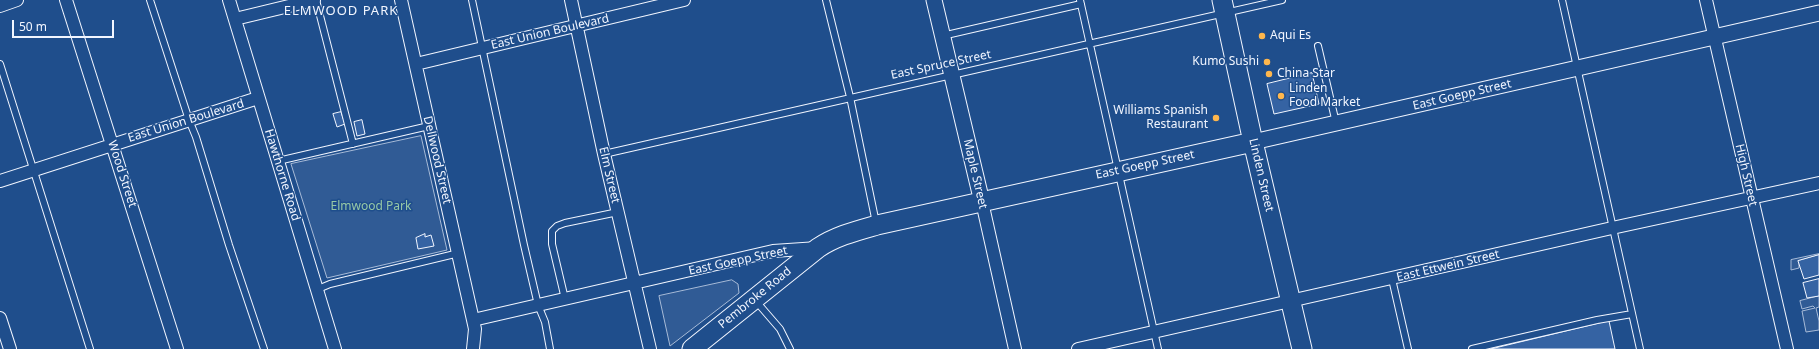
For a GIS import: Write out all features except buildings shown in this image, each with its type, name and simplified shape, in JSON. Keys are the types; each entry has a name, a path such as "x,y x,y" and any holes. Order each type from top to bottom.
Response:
{"main road":[{"name":"Linden Street","path":"1224,7 1253,142 1302,349"},
{"name":"East Goepp Street","path":"818,248 836,238 877,225 1253,142"},
{"name":"Pembroke Road","path":"692,349 818,248"}],"street":[{"path":"0,6 17,0"},
{"name":"Wood Street","path":"66,0 177,349"},
{"name":"Hawthorne Road","path":"229,0 335,349"},
{"path":"235,19 315,0"},
{"name":"Dellwood Street","path":"401,0 473,320 475,330 473,349"},
{"name":"Elm Street","path":"571,0 604,154 650,349"},
{"name":"East Union Boulevard","path":"416,64 684,0"},
{"name":"Maple Street","path":"934,0 1015,349"},
{"name":"High Street","path":"1706,0 1787,349"},
{"name":"East Goepp Street","path":"1253,142 1819,13"},
{"name":"East Union Boulevard","path":"0,180 258,98"},
{"name":"East Ettwein Street","path":"1078,349 1612,228 1819,183"},
{"name":"East Goepp Street","path":"473,320 773,251 818,248"},
{"path":"0,318 10,349"}],"lane":[{"path":"150,0 264,349"},
{"path":"315,0 353,144"},
{"path":"472,0 524,245 538,305 545,322 550,349"},
{"path":"826,0 850,97 877,225"},
{"name":"East Spruce Street","path":"604,154 951,74 1090,44 1224,7 1282,0"},
{"path":"1562,0 1640,349"},
{"path":"942,36 1080,2 1158,349"},
{"path":"1318,46 1336,123"},
{"path":"0,64 32,170 90,349"},
{"path":"278,161 429,126"},
{"path":"565,299 552,244 552,231 557,226 565,223 618,212"},
{"path":"318,289 330,284 459,253"},
{"path":"1392,279 1408,349"},
{"path":"754,299 780,329 790,349"},
{"path":"1472,349 1632,314"}],"shaded area":[{"name":"Elmwood Park","path":"421,136 447,250 327,278 291,164"},
{"path":"1819,254 1799,261 1799,268 1791,270 1791,260"},
{"path":"732,280 738,284 739,293 670,346 659,296"},
{"path":"1819,296 1819,307 1816,308 1819,321 1819,330 1806,332 1802,311 1815,308 1813,306 1802,309 1800,301"}],"place":[{"name":"Aqui Es","path":"1262,36"},
{"name":"Kumo Sushi","path":"1267,62"},
{"name":"China Star","path":"1269,74"},
{"name":"Linden Food Market","path":"1281,96"},
{"name":"Williams Spanish Restaurant","path":"1216,118"}],"district":[{"name":"ELMWOOD PARK","path":"341,11"}]}
